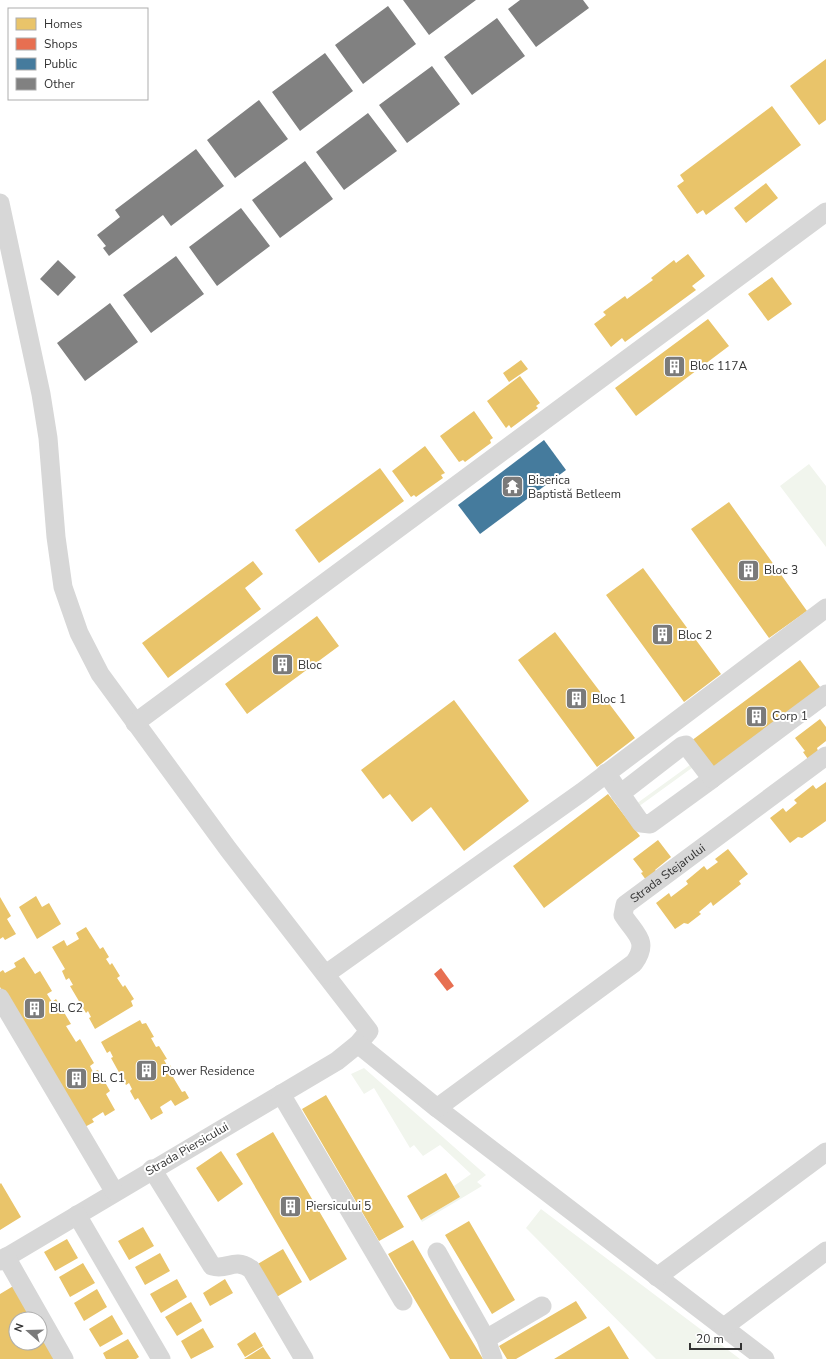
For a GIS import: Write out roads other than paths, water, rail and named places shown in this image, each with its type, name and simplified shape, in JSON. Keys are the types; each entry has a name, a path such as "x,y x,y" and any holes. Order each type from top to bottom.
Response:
{"street":[{"path":"0,203 41,394 48,438 56,537 63,587 79,633 100,674 228,848 326,974 363,1037 437,1108 765,1359"},
{"path":"135,722 826,212"},
{"path":"326,974 606,774 824,612"},
{"path":"606,774 641,823 650,824 826,694"},
{"path":"620,794 682,746 686,745 712,778"},
{"name":"Strada Stejarului","path":"437,1108 634,963 642,951 642,944 623,915 625,905 826,756"},
{"path":"0,998 114,1191"},
{"name":"Strada Piersicului","path":"3,1259 79,1218 114,1191 337,1061 363,1037"},
{"path":"281,1094 403,1301"},
{"path":"657,1277 826,1152"},
{"path":"152,1169 212,1266 220,1268 229,1264 243,1264 251,1270 304,1359"},
{"path":"79,1218 161,1359"},
{"path":"437,1252 486,1339 493,1359"},
{"path":"724,1327 826,1252"},
{"path":"3,1259 64,1359"},
{"path":"486,1339 542,1306"}],"place":[{"name":"Bloc 117A","path":"674,366"},
{"name":"Biserica Baptistă Betleem","path":"512,487"},
{"name":"Bloc 3","path":"749,570"},
{"name":"Bloc 2","path":"663,635"},
{"name":"Bloc","path":"282,665"},
{"name":"Bloc 1","path":"576,699"},
{"name":"Corp 1","path":"757,716"},
{"name":"Bl. C2","path":"35,1008"},
{"name":"Power Residence","path":"146,1071"},
{"name":"Bl. C1","path":"76,1078"},
{"name":"Piersicului 5","path":"291,1206"}]}
